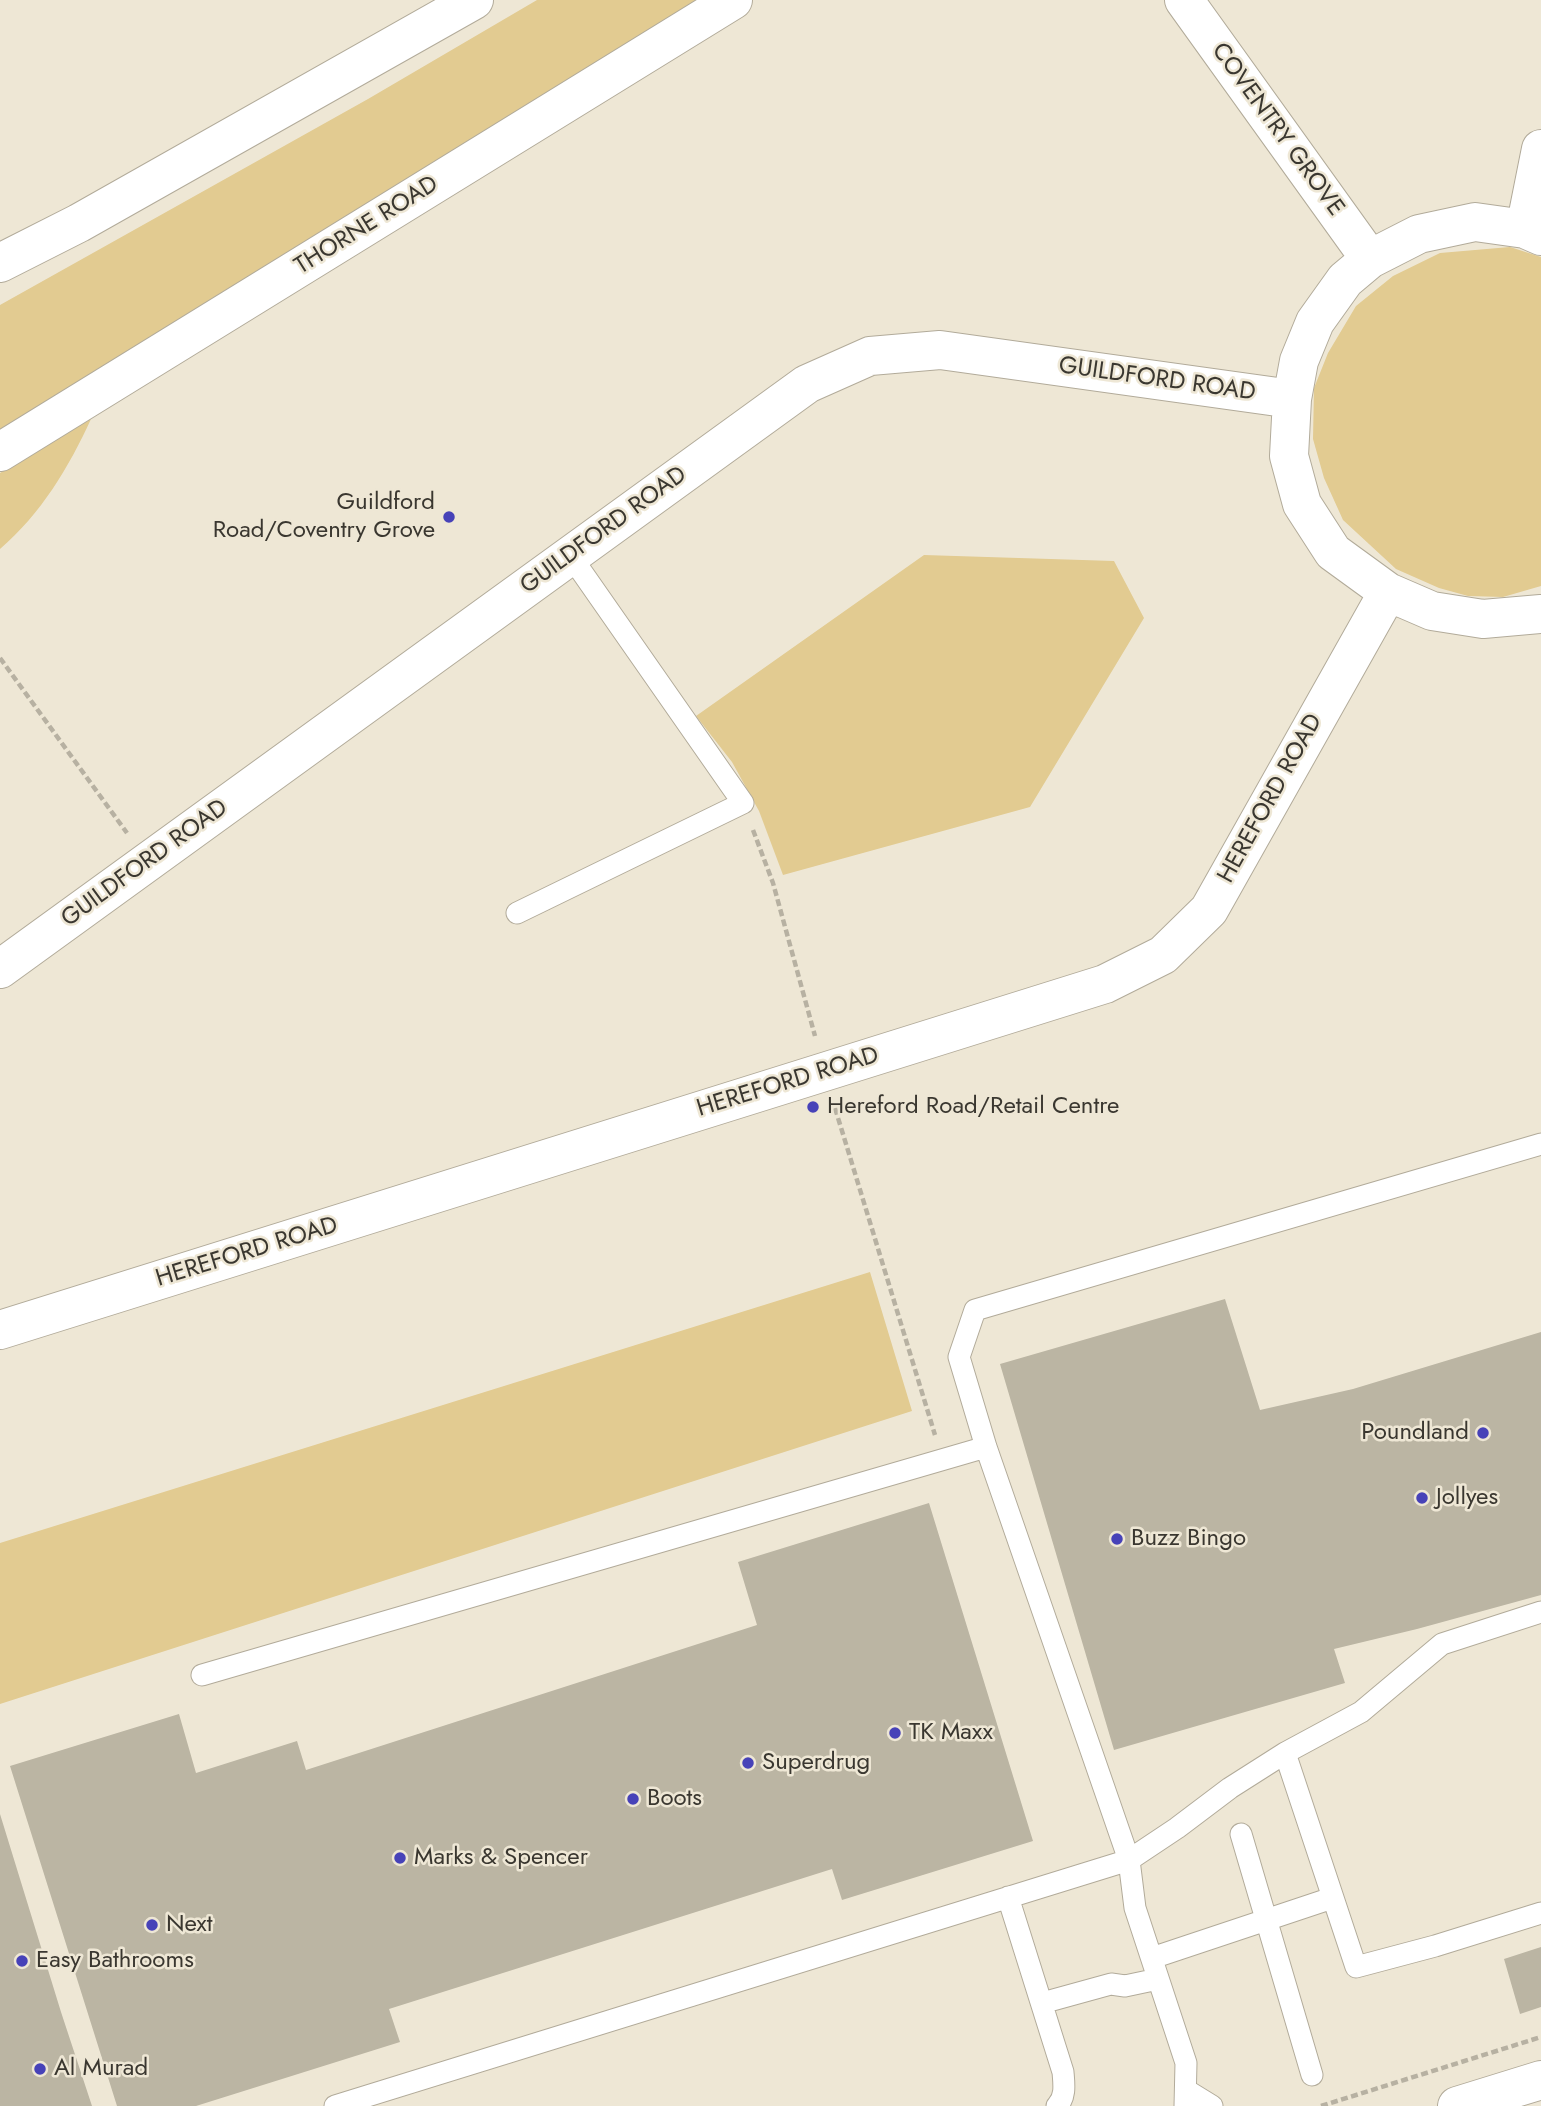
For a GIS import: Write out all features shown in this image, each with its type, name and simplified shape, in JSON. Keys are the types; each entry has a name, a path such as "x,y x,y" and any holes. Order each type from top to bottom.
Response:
{"main road":[{"path":"0,263 91,216 474,0"},
{"name":"THORNE ROAD","path":"0,452 733,0"},
{"name":"COVENTRY GROVE","path":"1184,0 1370,260"},
{"path":"1541,149 1533,232 1475,222 1419,234 1370,260 1345,279 1315,322 1299,361 1292,399 1289,456 1302,504 1333,552 1388,592 1432,611 1483,619 1541,614"},
{"name":"GUILDFORD ROAD","path":"0,968 807,384 870,356 940,350 1292,399"},
{"name":"HEREFORD ROAD","path":"0,1330 1105,984 1163,955 1209,910 1388,592"},
{"path":"1457,2106 1541,2080"}],"lane":[{"path":"517,913 743,803 570,555"},
{"path":"1212,2106 1188,2101 1186,2063 1135,1908 1129,1860 986,1447 959,1357 975,1310 1541,1144"},
{"path":"202,1675 986,1447"},
{"path":"335,2106 1129,1860 1230,1788 1285,1753 1362,1712 1442,1644 1541,1612"},
{"path":"1285,1753 1356,1966 1435,1946 1541,1913"},
{"path":"1241,1834 1312,2075"},
{"path":"1009,1897 1063,2072 1065,2090 1057,2106"},
{"path":"1152,1958 1332,1898"},
{"path":"1042,2003 1111,1984 1125,1986 1158,1979"}],"path":[{"path":"0,658 148,861"},
{"path":"743,803 773,883 824,1072 942,1459"},
{"path":"1321,2106 1541,2037"}],"shaded area":[{"path":"537,0 705,0 0,430 0,305 368,99"},
{"path":"1510,247 1541,257 1541,586 1503,597 1468,596 1439,588 1396,569 1343,520 1324,478 1313,439 1314,388 1328,353 1356,306 1393,276 1440,253"},
{"path":"91,419 53,489 28,521 0,549 0,473"},
{"path":"924,555 1114,561 1144,618 1030,807 783,875 759,811 732,762 696,716"},
{"path":"870,1272 912,1411 0,1704 0,1543"}],"building":[{"path":"1225,1299 1260,1410 1353,1389 1541,1332 1541,1595 1334,1649 1345,1683 1114,1750 1000,1364"},
{"path":"929,1503 1033,1841 842,1900 832,1869 389,2009 400,2042 196,2106 117,2106 10,1766 179,1714 196,1773 297,1741 306,1770 757,1625 738,1562"},
{"path":"0,1814 61,2012 92,2106 0,2106"},
{"path":"1541,1947 1541,2007 1520,2014 1504,1959"}],"place":[{"name":"Guildford Road/Coventry Grove","path":"449,517"},
{"name":"Hereford Road/Retail Centre","path":"813,1107"},
{"name":"Poundland","path":"1483,1433"},
{"name":"Jollyes","path":"1422,1498"},
{"name":"Buzz Bingo","path":"1117,1539"},
{"name":"TK Maxx","path":"895,1733"},
{"name":"Superdrug","path":"748,1763"},
{"name":"Boots","path":"633,1799"},
{"name":"Marks & Spencer","path":"400,1858"},
{"name":"Next","path":"152,1925"},
{"name":"Easy Bathrooms","path":"22,1961"},
{"name":"Al Murad","path":"40,2069"}]}
